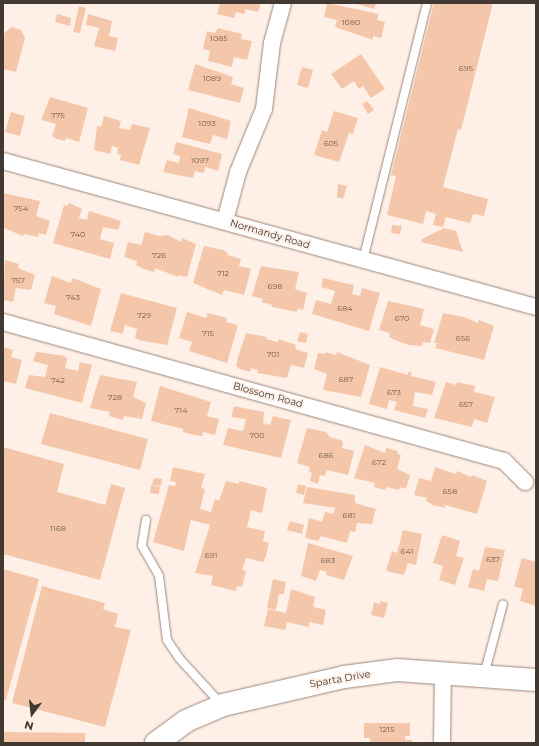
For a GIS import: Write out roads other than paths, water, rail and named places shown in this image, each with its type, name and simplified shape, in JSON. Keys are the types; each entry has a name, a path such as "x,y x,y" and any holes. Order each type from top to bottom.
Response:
{"street":[{"path":"225,221 238,172 264,109 272,43 283,3"},
{"name":"Normandy Road","path":"3,161 536,307"},
{"name":"Blossom Road","path":"3,322 504,461 525,482"},
{"name":"Sparta Drive","path":"156,743 186,721 223,705 344,677 397,670 536,680"},
{"path":"442,743 444,673"}],"lane":[{"path":"362,260 428,3"},
{"path":"146,520 142,546 159,576 167,640 179,658 223,705"},
{"path":"484,676 503,604"}]}
